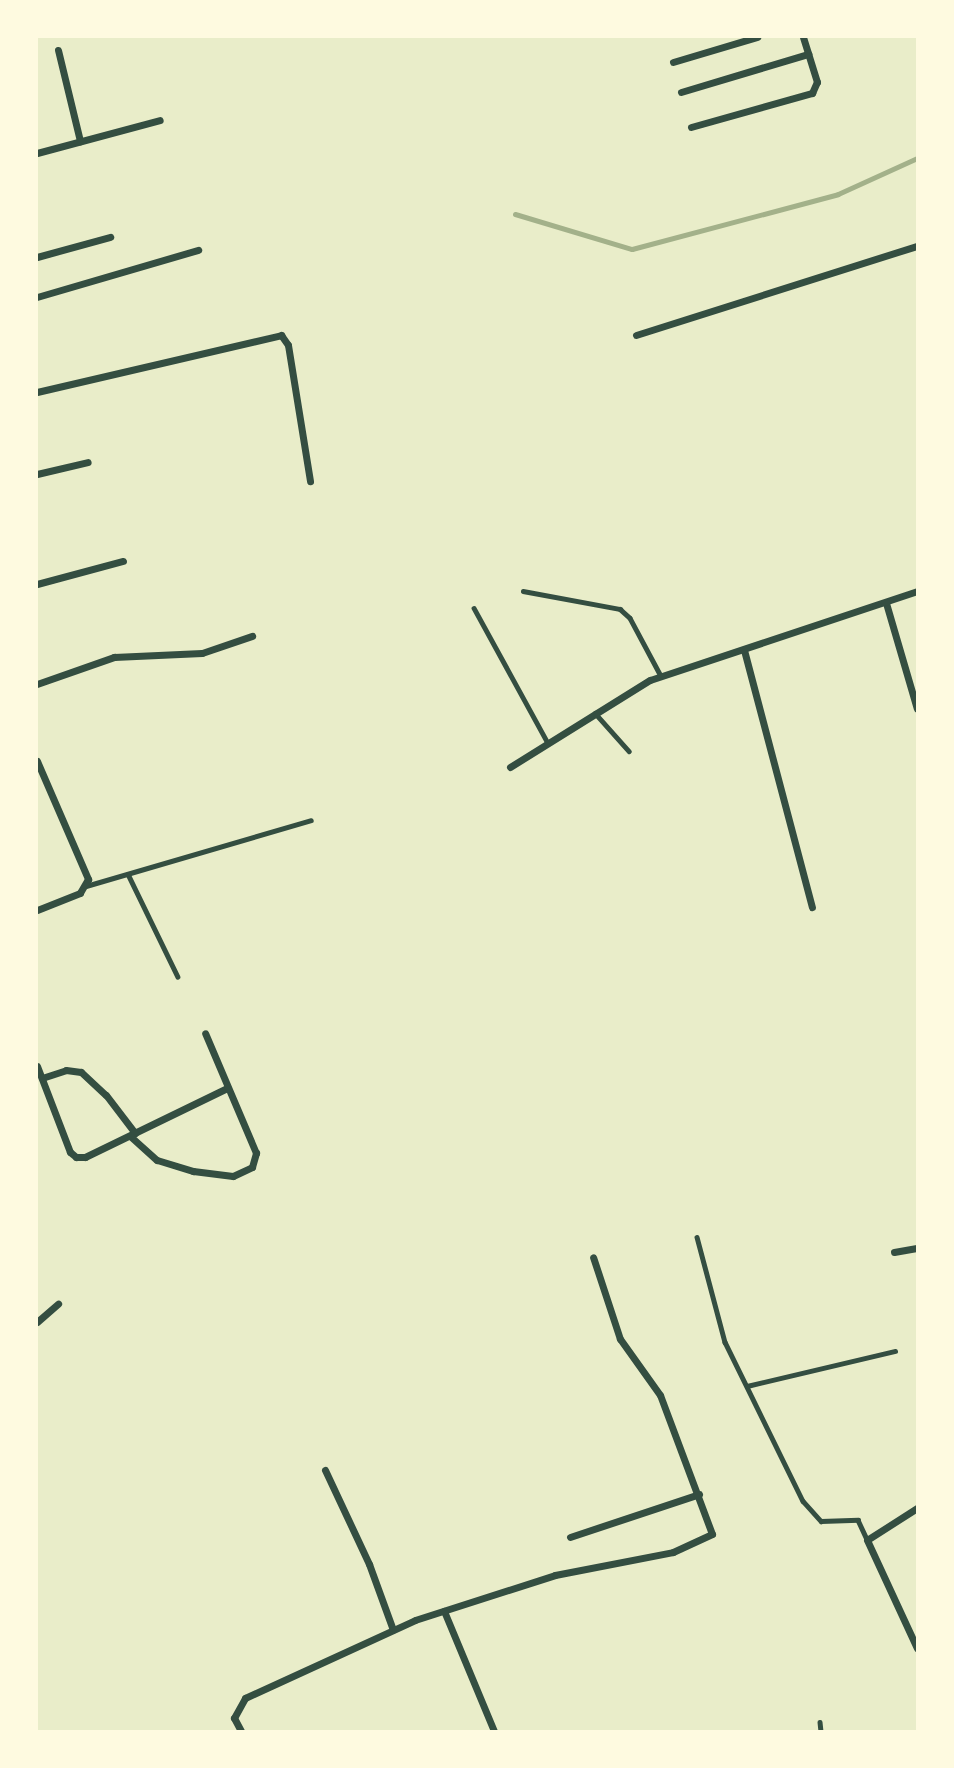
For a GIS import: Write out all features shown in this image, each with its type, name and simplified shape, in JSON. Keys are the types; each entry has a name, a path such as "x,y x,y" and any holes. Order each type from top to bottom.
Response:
{"street":[{"path":"673,62 757,37"},
{"path":"691,127 812,93 817,82 803,37"},
{"path":"58,50 80,141"},
{"path":"681,92 808,54"},
{"path":"37,152 160,120"},
{"path":"37,257 110,237"},
{"path":"636,335 917,246"},
{"path":"37,297 198,250"},
{"path":"37,392 281,335 288,345 310,481"},
{"path":"37,474 88,462"},
{"path":"37,584 123,561"},
{"path":"510,766 661,676 917,591"},
{"path":"886,603 917,709"},
{"path":"37,684 114,657 202,653 253,636"},
{"path":"744,650 812,907"},
{"path":"37,761 88,879 86,886 37,910"},
{"path":"42,1078 66,1070 81,1072 132,1134 165,1163 218,1176 241,1173 252,1167 257,1153 205,1033"},
{"path":"37,1066 76,1157 85,1157 228,1088"},
{"path":"894,1252 917,1248"},
{"path":"241,1731 234,1718 245,1698 394,1630 555,1575 673,1552 706,1539 712,1528 660,1395 620,1339 593,1257"},
{"path":"37,1322 58,1304"},
{"path":"325,1470 369,1564 394,1630"},
{"path":"570,1537 699,1494"},
{"path":"917,1508 867,1540 917,1648"},
{"path":"444,1611 495,1731"}],"lane":[{"path":"523,591 620,609 630,618 661,676"},
{"path":"474,608 548,743"},
{"path":"595,713 629,751"},
{"path":"86,886 311,820"},
{"path":"128,874 178,977"},
{"path":"697,1237 725,1342 814,1516 821,1521 858,1520 867,1540"},
{"path":"747,1386 895,1351"},
{"path":"820,1722 821,1731"}],"waterway":[{"path":"515,214 632,249 838,194 917,158"}]}
